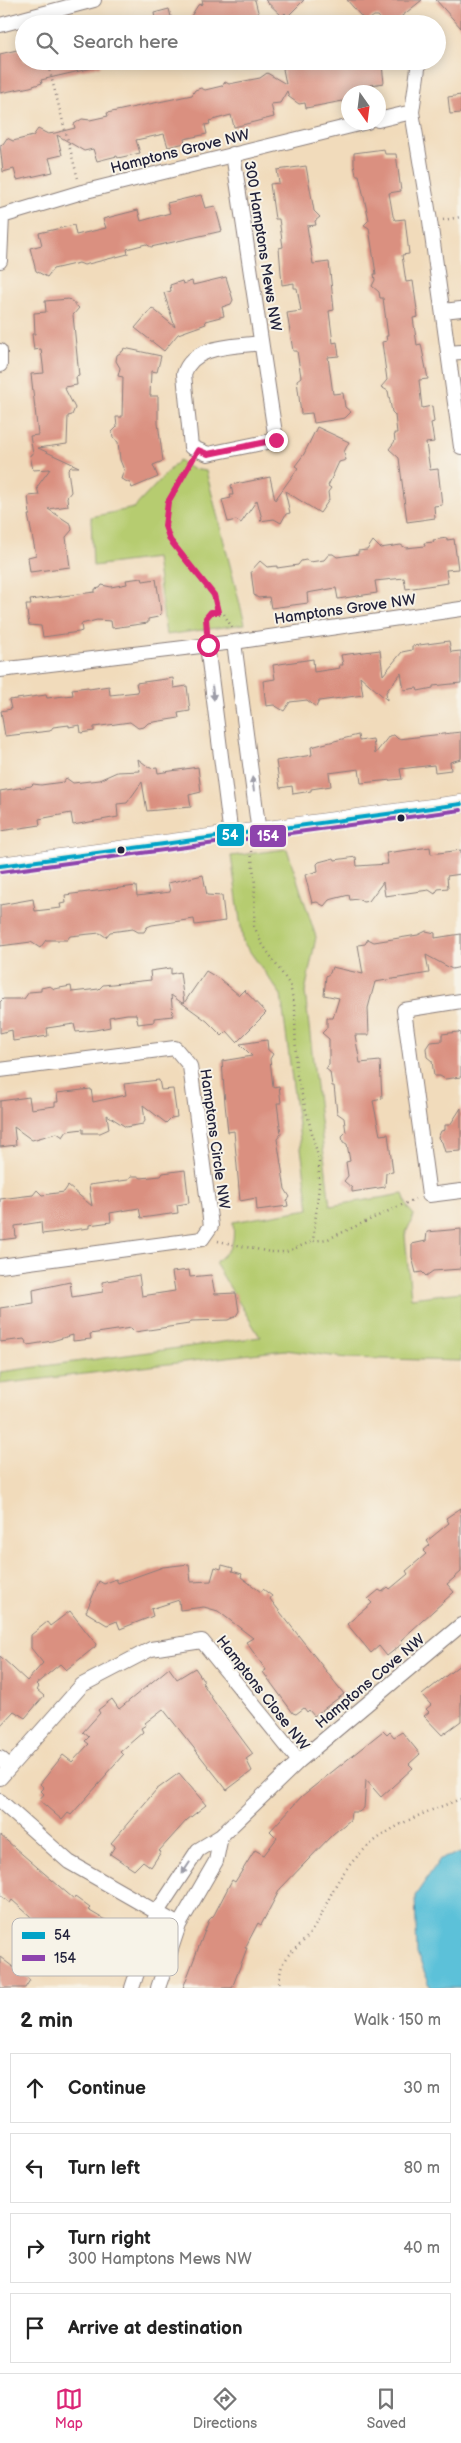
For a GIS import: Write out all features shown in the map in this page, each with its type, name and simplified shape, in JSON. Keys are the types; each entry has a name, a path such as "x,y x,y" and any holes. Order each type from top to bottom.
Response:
{"street":[{"path":"38,15 94,0"},
{"path":"0,25 15,21"},
{"path":"418,70 412,112 443,311 455,353 461,447"},
{"path":"386,118 412,112"},
{"name":"Hamptons Grove NW","path":"0,261 1,216 82,192 341,128"},
{"name":"300 Hamptons Mews NW","path":"233,154 276,440 208,454 191,447 184,374 187,364 204,352 261,343"},
{"path":"443,311 461,309"},
{"path":"0,351 0,365"},
{"name":"Hamptons Grove NW","path":"0,670 234,642 461,609"},
{"path":"234,642 259,833"},
{"path":"208,645 231,836"},
{"path":"0,866 259,833 461,804"},
{"path":"461,1002 404,1010 429,1195 461,1191"},
{"name":"Hamptons Circle NW","path":"0,1070 175,1048 190,1066 211,1226 202,1239"},
{"path":"0,1266 202,1239"},
{"name":"Hamptons Cove NW","path":"299,1762 461,1626"},
{"name":"Hamptons Close NW","path":"0,1778 5,1762 82,1685 151,1649 202,1641 299,1762 221,1836 198,1850 157,1912 155,1918"},
{"path":"0,1800 69,1862 167,1918"},
{"path":"178,1928 216,1861 221,1836"},
{"name":"Hamptons Close NW","path":"132,1988 136,1976"},
{"path":"158,1988 162,1976"}],"path":[{"path":"50,70 82,192"},
{"path":"198,450 168,502 165,526 170,540 214,595 218,612"},
{"path":"208,645 206,618 211,612 224,614 230,621 234,642"},
{"path":"251,851 255,883 254,926 261,942 290,985 295,1009 296,1072 320,1160 319,1186 312,1241"},
{"path":"202,1239 231,1242 241,1247 270,1252 286,1252 312,1241 328,1239 408,1202 429,1195"},
{"path":"279,1988 279,1973 283,1959 310,1932 352,1860 365,1847 407,1819 461,1799"}],"green space":[{"path":"179,460 192,469 206,471 245,624 166,635 156,558 93,566 91,517 134,508"},
{"path":"287,849 316,937 305,992 330,1206 403,1194 408,1208 414,1215 405,1235 411,1298 461,1292 461,1361 347,1358 285,1350 0,1384 0,1372 260,1337 215,1263 231,1246 233,1241 233,1222 309,1209 281,995 243,942 231,856"}],"water":[{"path":"461,1853 461,1988 431,1988 417,1954 415,1896 440,1859"}],"building":[{"path":"202,0 255,0 259,15 192,15 198,5 203,4"},
{"path":"265,0 304,0 289,15 285,13 281,15"},
{"path":"347,0 422,0 403,15 360,15"},
{"path":"436,0 461,0 461,28"},
{"path":"169,9 171,15 154,15 154,13"},
{"path":"15,50 15,70 84,70 41,80 42,83 30,87 0,93 0,54"},
{"path":"283,70 383,70 384,83 341,85 341,101 306,108 305,103 299,104 289,97 287,91 280,103 271,104 274,117 234,127 231,115 209,121 210,124 205,125 207,134 184,139 185,143 168,147 164,134 136,140 140,153 118,158 117,156 97,161 93,149 84,151 57,135 62,155 49,158 53,172 17,180 14,169 3,172 0,145 7,138 13,141 33,136 38,129 48,134 75,128 74,124 82,119 90,120 108,116 107,113 192,95 195,90 222,86 225,82 229,84 260,78 267,73 286,84"},
{"path":"461,95 461,113 450,114 448,97"},
{"path":"384,149 385,154 396,154 401,191 389,193 395,220 405,219 409,254 402,255 406,282 413,281 418,317 413,318 417,345 421,344 428,379 419,380 422,408 432,406 434,422 431,423 434,442 426,443 430,470 438,469 442,505 434,506 435,518 407,522 399,458 389,449 395,441 394,433 397,433 395,415 392,412 388,391 381,387 387,380 382,342 387,341 386,336 388,336 383,298 380,298 379,292 372,286 375,280 374,274 376,274 369,228 364,225 369,220 359,175 356,175 354,164 354,153"},
{"path":"306,166 314,211 320,217 315,221 316,225 307,226 313,264 329,262 334,310 329,311 333,343 337,342 339,356 328,357 333,394 343,393 345,407 351,412 345,418 314,423 312,413 301,414 297,380 301,377 297,351 293,351 287,313 301,311 297,288 294,288 294,283 282,285 279,248 283,247 279,219 275,219 270,184 279,183 277,170"},
{"path":"201,195 205,208 215,206 222,231 151,247 146,244 127,249 128,254 84,265 79,263 53,269 47,277 36,271 30,248 42,245 39,233 74,225 76,235 106,228 103,219 138,210 141,221 170,213 167,203"},
{"path":"226,277 233,300 231,304 222,307 224,316 205,321 206,324 178,334 164,351 135,328 152,308 175,327 164,293 171,291 170,285 182,281 183,284 192,281 193,285"},
{"path":"69,299 79,308 73,315 79,376 76,377 77,385 64,387 75,408 72,415 68,416 67,444 38,448 79,467 71,467 68,470 71,492 67,497 68,506 48,509 71,524 72,530 66,537 70,567 30,572 28,557 36,555 28,515 30,515 28,496 39,495 37,487 50,469 33,470 30,455 33,454 30,436 38,435 31,374 44,373 41,349 34,350 32,334 35,334 34,313 46,312 45,301"},
{"path":"124,348 161,356 157,372 151,371 150,396 158,396 158,423 163,461 153,465 158,477 132,488 130,483 121,479 124,470 120,460 118,442 113,438 112,432 117,427 116,417 122,417 123,377 118,376 120,368 116,361 117,355"},
{"path":"317,427 349,442 344,452 346,460 339,462 328,486 331,488 328,492 329,500 320,513 285,491 290,513 286,514 281,523 274,519 260,521 262,519 257,500 241,523 236,520 228,522 222,500 231,498 230,495 233,495 231,485 270,477 275,500 298,468 295,466 304,454"},
{"path":"447,538 447,540 454,539 458,569 446,570 448,583 406,589 404,578 375,581 377,593 338,599 336,588 307,593 308,603 271,608 269,597 258,598 254,595 251,571 260,561 267,567 277,566 277,568 298,565 301,561 306,560 310,562 324,560 329,554 337,557 358,554 358,551 367,550 373,541 380,548 401,545 406,548 425,546 424,543"},
{"path":"142,578 143,581 156,579 160,604 161,614 158,617 148,619 148,623 112,628 111,621 97,620 81,624 82,631 79,632 43,637 41,626 29,625 26,605 31,605 30,600 95,592 95,589 100,588 102,585 111,587 127,584 126,580"},
{"path":"449,641 451,652 461,651 461,683 433,686 433,688 418,691 417,688 404,690 401,673 386,692 387,700 360,676 363,695 319,701 316,707 307,700 290,702 284,711 274,705 266,706 263,681 275,679 273,665 313,659 314,672 340,668 339,665 343,665 341,655 380,650 383,675 402,652 412,650 412,646"},
{"path":"173,678 174,688 187,686 190,711 178,713 179,718 148,723 144,727 138,728 130,722 94,727 94,731 81,733 80,725 69,727 69,725 53,727 50,731 5,736 1,711 11,709 9,700 46,695 47,698 73,695 72,689 88,687 89,689 109,686 110,695 138,692 136,683"},
{"path":"461,732 461,759 450,762 451,770 435,772 434,765 400,769 402,779 361,783 359,769 329,773 331,786 311,789 311,791 293,794 292,786 280,788 276,761 312,755 311,747 358,735 359,741 373,739 375,754 389,736 394,735 398,739"},
{"path":"138,759 150,768 157,767 158,773 198,767 201,792 189,795 191,807 147,811 142,782 127,803 117,804 118,817 73,825 71,813 39,819 40,825 0,831 0,791 31,786 33,784 41,785 63,782 66,778 73,783 99,780 117,772 140,771"},
{"path":"430,847 431,854 461,850 461,874 447,876 448,888 438,889 435,894 429,890 385,896 383,882 369,901 350,900 349,895 329,900 324,906 317,902 312,903 305,875 318,871 317,864 319,862 334,858 335,860 356,857 357,866 388,864 386,853"},
{"path":"203,875 207,895 222,896 225,921 195,925 194,919 152,925 147,927 144,932 138,932 133,929 110,932 106,937 100,933 70,936 67,940 46,940 40,948 31,942 0,946 0,905 33,899 35,911 61,908 60,904 66,903 65,895 136,886 137,896 170,892 168,883"},
{"path":"426,931 435,933 435,938 461,934 461,967 452,969 426,955 429,973 375,982 368,1008 369,1035 355,1035 360,1063 380,1061 382,1099 373,1101 380,1135 388,1134 393,1172 386,1173 385,1187 352,1192 352,1188 344,1181 348,1176 346,1162 350,1161 347,1144 343,1142 342,1136 346,1132 344,1118 337,1113 334,1086 332,1086 330,1072 326,1069 329,1064 329,1039 322,1033 327,1028 327,1018 333,1018 339,998 324,995 326,976 330,973 332,967 363,974 358,945 365,944 368,939 374,942 418,935"},
{"path":"171,968 171,974 180,972 184,1003 206,971 221,980 239,995 244,990 266,1013 237,1042 227,1031 222,1036 207,1021 171,995 173,1016 154,1018 154,1022 138,1024 136,1014 127,1014 109,1017 110,1027 95,1030 76,1032 74,1024 47,1028 48,1036 13,1041 12,1030 0,1033 0,1002 3,999 24,999 29,992 41,991 41,988 50,986 54,989 71,986 72,992 99,989 103,985 151,980 150,971"},
{"path":"461,1033 461,1077 445,1079 440,1076 434,1076 432,1061 427,1057 426,1048 430,1042 442,1041 442,1034"},
{"path":"267,1040 268,1050 273,1054 270,1059 273,1087 279,1086 281,1103 277,1103 281,1134 277,1139 285,1189 290,1197 287,1201 288,1206 257,1210 256,1198 240,1201 234,1131 228,1132 222,1061 252,1056 240,1044"},
{"path":"159,1080 161,1090 173,1089 177,1117 171,1118 166,1123 143,1105 145,1121 143,1124 126,1127 107,1115 109,1129 100,1133 83,1133 83,1129 67,1131 63,1137 57,1133 32,1140 14,1127 16,1145 0,1147 0,1101 29,1097 31,1109 55,1106 55,1102 58,1102 57,1093 91,1089 93,1102 126,1095 124,1084"},
{"path":"461,1108 461,1151 445,1152 442,1142 438,1138 441,1131 445,1130 445,1125 450,1125"},
{"path":"185,1170 189,1203 177,1205 178,1213 141,1218 139,1208 110,1213 111,1222 89,1225 89,1228 42,1234 41,1222 15,1226 16,1238 0,1240 0,1199 33,1195 37,1190 42,1195 64,1192 68,1186 92,1206 89,1185 128,1180 131,1176 141,1178 161,1176 163,1173"},
{"path":"461,1229 461,1269 433,1271 426,1276 422,1272 416,1273 412,1257 412,1244 426,1241 427,1232"},
{"path":"189,1270 190,1277 211,1275 215,1294 236,1293 239,1311 236,1316 228,1320 191,1321 189,1324 135,1332 131,1328 90,1334 91,1339 73,1341 73,1335 28,1345 24,1339 0,1342 0,1308 34,1303 33,1290 70,1282 72,1297 103,1292 102,1282 139,1275 142,1296 175,1291 172,1272"},
{"path":"461,1508 461,1572 447,1584 454,1592 401,1640 403,1643 387,1656 379,1646 371,1653 347,1624 372,1603 368,1599 379,1590 382,1592 388,1587 390,1589 408,1574 406,1571 426,1554 423,1551 430,1545 427,1541 449,1523 446,1518"},
{"path":"189,1564 191,1582 211,1581 215,1567 221,1569 222,1565 233,1568 232,1571 242,1574 241,1577 261,1592 263,1589 272,1596 270,1599 344,1694 314,1716 309,1710 307,1712 304,1708 296,1714 293,1713 263,1672 266,1670 246,1642 253,1638 218,1611 204,1607 180,1610 179,1600 151,1609 153,1616 120,1629 117,1621 107,1625 86,1612 99,1581 104,1584 116,1579 118,1583 163,1567"},
{"path":"70,1611 96,1644 95,1647 66,1670 60,1664 36,1684 39,1687 37,1690 44,1696 25,1718 14,1711 0,1726 0,1656 27,1681 43,1663 31,1648 31,1635 47,1622 50,1626"},
{"path":"461,1664 461,1721 442,1735 424,1716 429,1712 426,1709 431,1705 422,1695"},
{"path":"169,1668 177,1679 195,1668 213,1700 253,1754 246,1759 252,1771 227,1790 163,1709 145,1723 146,1725 141,1728 143,1732 120,1752 123,1755 107,1775 71,1815 68,1813 62,1820 39,1800 44,1794 41,1791 44,1788 40,1784 63,1755 72,1762 89,1744 85,1741 89,1737 83,1732 100,1713 98,1710 112,1699 119,1709"},
{"path":"383,1731 387,1735 390,1732 394,1737 402,1732 420,1754 409,1764 413,1768 381,1797 366,1780 364,1808 359,1812 351,1812 350,1820 333,1834 280,1889 261,1925 258,1923 245,1948 247,1948 232,1988 183,1988 209,1920 214,1915 232,1880 235,1882 255,1850 264,1855 277,1838 270,1831 302,1796"},
{"path":"179,1773 206,1805 187,1820 159,1851 161,1852 151,1867 143,1861 134,1870 110,1854 115,1846 111,1843 156,1790"},
{"path":"0,1835 74,1899 75,1897 90,1908 88,1910 102,1918 31,1918 12,1900 10,1903 0,1895"},
{"path":"0,1957 12,1966 12,1976 25,1976 30,1980 25,1988 0,1988"}],"transit line":[{"name":"54","path":"0,866 461,804"},
{"name":"154","path":"1,872 461,810"}],"route":[{"path":"208,645 206,618 211,612 218,612 214,595 170,540 165,526 168,502 198,450 208,454 276,440"}]}
